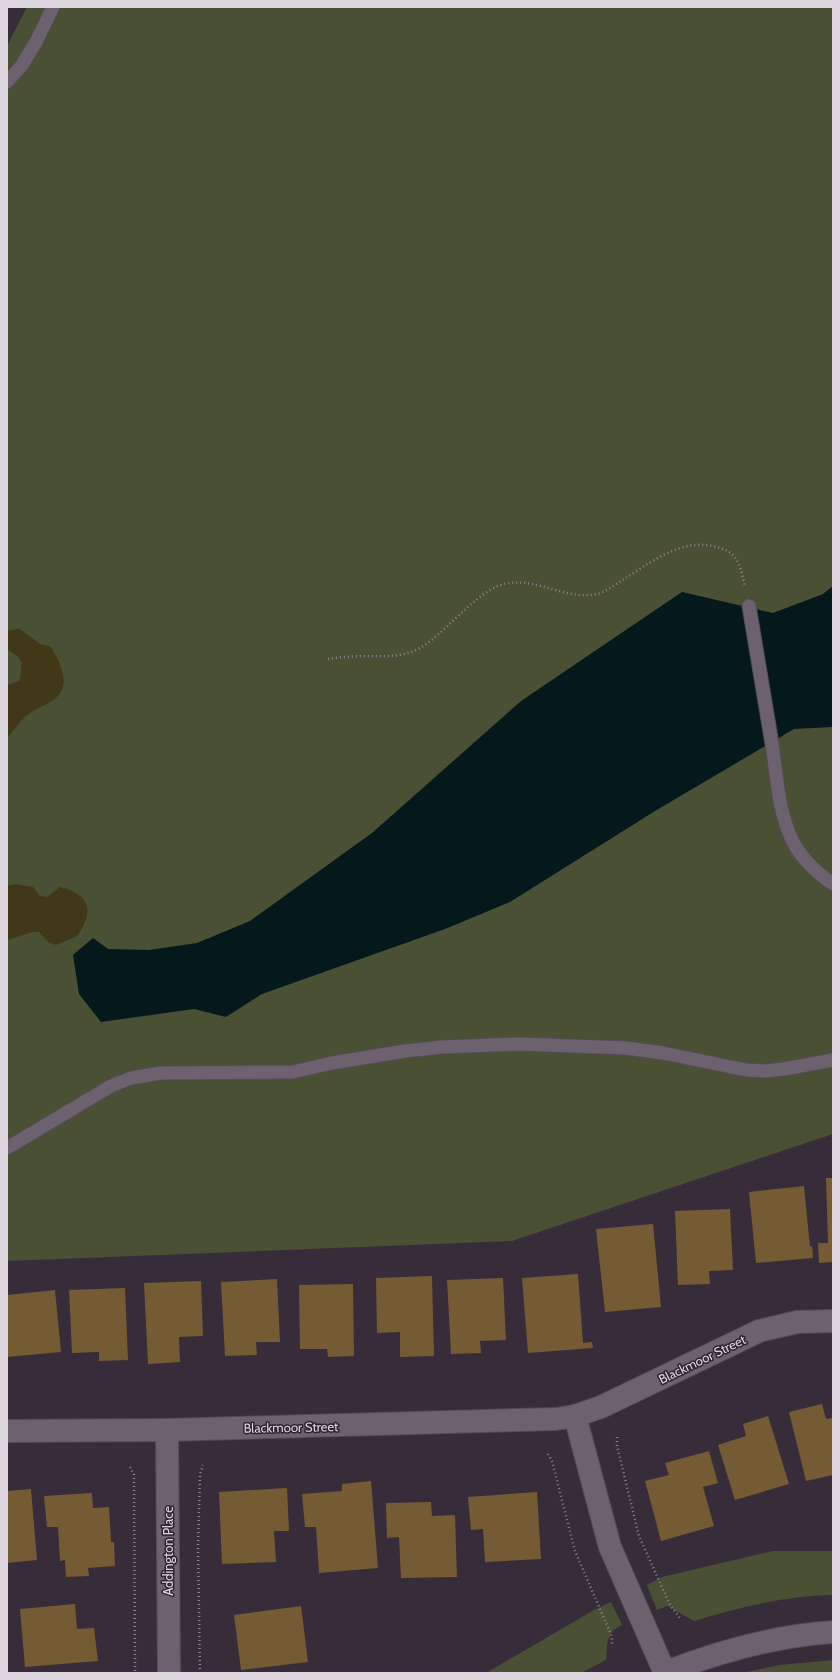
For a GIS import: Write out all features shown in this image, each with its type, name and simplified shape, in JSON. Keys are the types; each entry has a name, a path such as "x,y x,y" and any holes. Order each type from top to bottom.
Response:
{"street":[{"name":"Blackmoor Street","path":"7,1431 167,1430 546,1420 575,1416 601,1407 759,1331 797,1322 833,1321"},
{"path":"575,1416 610,1546 665,1673 749,1644 795,1635 833,1632"},
{"name":"Addington Place","path":"167,1430 169,1673"}],"lane":[{"path":"7,82 22,65 53,7"},
{"path":"749,606 772,747 776,784 783,812 793,841 803,858 833,884"},
{"path":"7,1148 111,1086 131,1078 161,1072 293,1072 332,1063 405,1051 443,1047 518,1044 626,1048 663,1053 746,1070 765,1071 833,1060"}],"path":[{"path":"328,660 346,656 392,656 419,649 431,641 469,606 489,592 504,584 531,584 571,594 598,594 661,557 693,544 709,545 731,552 736,558 741,569 749,606"},
{"path":"617,1437 617,1446 639,1536 670,1605 680,1618"},
{"path":"548,1454 552,1461 575,1551 612,1637 612,1645"},
{"path":"200,1673 198,1547 200,1474 203,1465"},
{"path":"130,1468 134,1475 135,1673"}],"green space":[{"path":"27,7 833,7 833,1134 512,1241 7,1261 7,46"},
{"path":"773,1551 833,1551 833,1595 763,1603 694,1621 667,1606 657,1610 647,1585 662,1577"},
{"path":"611,1602 622,1625 613,1631 608,1639 606,1660 581,1673 486,1673 594,1610"},
{"path":"833,1660 833,1673 742,1673 779,1665"}],"sand":[{"path":"20,629 40,644 51,647 64,679 61,692 56,698 27,715 7,738 7,685 19,681 22,663 17,656 7,649 7,632 10,630"},
{"path":"15,884 33,887 40,896 47,897 60,887 78,894 86,905 87,912 83,927 77,936 56,945 48,942 39,932 33,932 7,940 7,886"}],"shaded area":[{"path":"833,586 833,727 794,729 655,811 510,902 445,929 262,994 226,1017 194,1009 101,1022 79,994 73,955 93,938 108,949 149,950 197,943 250,921 372,833 521,701 682,592 773,613 823,594"}],"building":[{"path":"826,1178 833,1178 833,1262 819,1263 818,1243 828,1243"},
{"path":"804,1186 810,1247 812,1246 813,1258 756,1263 749,1192"},
{"path":"730,1209 733,1270 709,1271 710,1284 678,1285 675,1211"},
{"path":"653,1224 661,1307 605,1312 596,1229"},
{"path":"578,1274 583,1343 592,1342 593,1348 528,1353 522,1278"},
{"path":"432,1276 434,1356 400,1357 400,1332 377,1333 376,1278"},
{"path":"503,1278 506,1340 480,1341 481,1353 451,1354 447,1280"},
{"path":"277,1279 280,1342 256,1342 257,1355 225,1356 221,1282"},
{"path":"201,1281 203,1336 179,1337 180,1362 148,1364 144,1283"},
{"path":"353,1284 354,1356 328,1357 327,1349 300,1349 299,1285"},
{"path":"125,1288 128,1360 99,1361 99,1352 72,1353 69,1290"},
{"path":"55,1290 61,1352 7,1357 7,1295"},
{"path":"822,1404 826,1419 833,1418 833,1475 806,1481 789,1412"},
{"path":"768,1416 789,1484 735,1500 718,1445 746,1436 743,1424"},
{"path":"709,1451 718,1483 703,1487 714,1526 661,1541 645,1481 669,1475 665,1463"},
{"path":"371,1481 378,1568 319,1573 316,1527 305,1527 302,1494 342,1491 342,1484"},
{"path":"287,1488 289,1531 274,1531 276,1562 222,1564 219,1492"},
{"path":"31,1489 37,1560 7,1563 7,1491"},
{"path":"537,1492 541,1559 485,1562 483,1529 471,1530 468,1497"},
{"path":"92,1493 93,1508 109,1507 111,1542 114,1542 115,1566 88,1568 89,1576 66,1577 65,1560 60,1561 58,1527 47,1527 44,1496"},
{"path":"431,1502 432,1516 455,1515 457,1577 401,1578 399,1537 387,1538 386,1503"},
{"path":"75,1604 77,1629 94,1628 98,1661 25,1667 20,1609"},
{"path":"301,1606 308,1662 241,1670 234,1615"}]}
